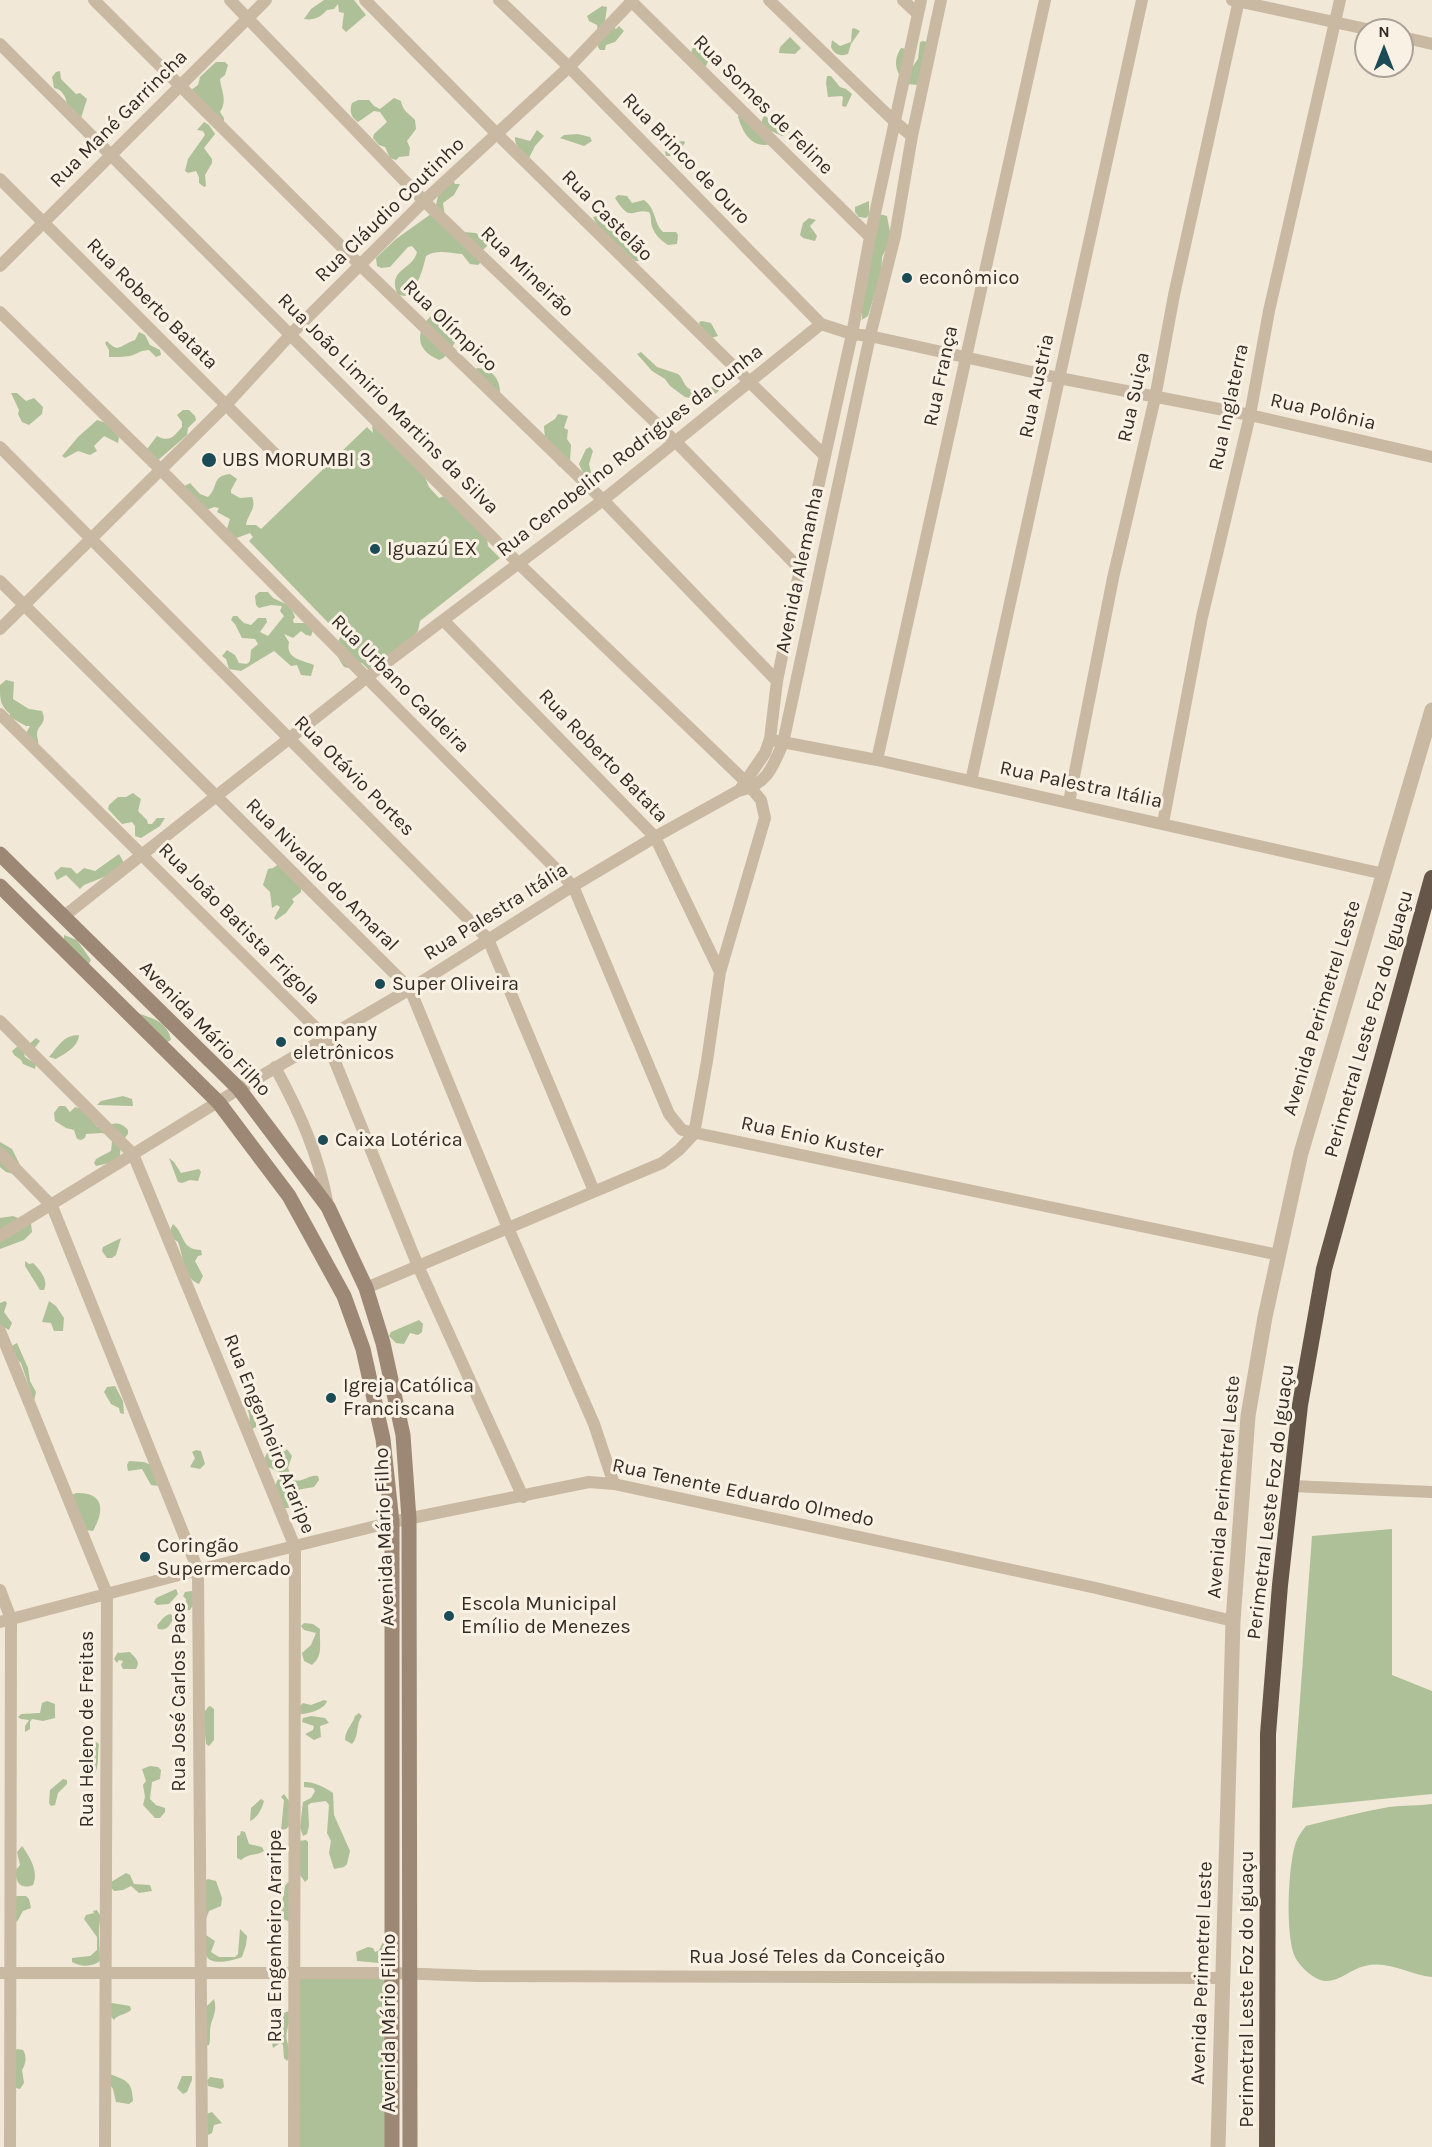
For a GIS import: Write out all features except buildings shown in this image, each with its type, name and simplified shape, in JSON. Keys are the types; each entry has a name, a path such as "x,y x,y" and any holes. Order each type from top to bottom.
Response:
{"highway":[{"name":"Perimetral Leste Foz do Iguaçu","path":"1268,2147 1268,1734 1280,1585 1300,1405 1324,1269 1432,878"}],"main road":[{"name":"Avenida Mário Filho","path":"0,854 239,1089 328,1207 366,1288 383,1342 403,1435 409,1519 410,2147"},
{"name":"Avenida Mário Filho","path":"0,886 219,1103 289,1196 344,1296 363,1348 383,1439 392,1522 394,1973 392,2147"}],"street":[{"name":"Rua Olímpico","path":"94,0 360,265 603,500 777,681"},
{"name":"Rua Mineirão","path":"230,0 424,201 677,443 800,569"},
{"name":"Rua Mané Garrincha","path":"0,266 266,0"},
{"name":"Rua Castelão","path":"365,0 497,135 825,456"},
{"name":"Rua Brinco de Ouro","path":"499,0 569,67 821,324 852,334"},
{"path":"769,0 912,136"},
{"path":"903,0 918,14"},
{"name":"Avenida Alemanha","path":"745,787 765,753 770,739 777,681 921,0"},
{"name":"Avenida Alemanha","path":"745,787 761,783 773,765 783,743 870,336 895,236 912,136 941,0"},
{"name":"Rua França","path":"877,760 1044,0"},
{"name":"Rua Austria","path":"971,781 1142,0"},
{"name":"Rua Inglaterra","path":"1163,823 1202,617 1250,415 1269,311 1340,0"},
{"name":"Rua Cláudio Coutinho","path":"0,629 226,405 291,334 424,201 569,67 631,1"},
{"name":"Rua Somes de Feline","path":"631,1 870,237"},
{"path":"1236,1 1354,26"},
{"name":"Rua Suiça","path":"1069,802 1113,578 1155,398 1236,1"},
{"path":"1414,40 1432,44"},
{"name":"Rua João Limirio Martins da Silva","path":"0,44 745,787"},
{"name":"Rua Roberto Batata","path":"0,179 277,456"},
{"name":"Rua Urbano Caldeira","path":"0,312 160,469 573,886 669,1114 682,1130 694,1134"},
{"name":"Rua Cenobelino Rodrigues da Cunha","path":"63,917 366,678 677,443 821,324"},
{"name":"Rua Polônia","path":"852,334 1155,398 1250,415 1432,457"},
{"name":"Rua Otávio Portes","path":"0,447 488,939 594,1191"},
{"name":"Rua Nivaldo do Amaral","path":"0,581 410,989 508,1228 594,1424 614,1484"},
{"name":"Rua Roberto Batata","path":"444,621 655,837 720,972"},
{"name":"Avenida Perimetrel Leste","path":"1218,2147 1233,1621 1248,1416 1264,1317 1280,1255 1301,1153 1432,710"},
{"name":"Rua João Batista Frigola","path":"0,714 325,1037 418,1266 523,1497"},
{"name":"Rua Palestra Itália","path":"770,739 1069,802 1384,874"},
{"path":"366,1288 662,1163 680,1150 694,1134 720,972 765,818 761,800 745,787"},
{"name":"Rua Palestra Itália","path":"0,1236 275,1067 410,989 573,886 745,787"},
{"name":"Rua Engenheiro Araripe","path":"0,1021 133,1154 295,1547 294,2147"},
{"path":"275,1067 290,1094 313,1147 322,1173 328,1207"},
{"name":"Rua Enio Kuster","path":"694,1134 1280,1255"},
{"name":"Rua José Carlos Pace","path":"0,1153 52,1206 198,1570 202,2147"},
{"name":"Rua Heleno de Freitas","path":"0,1331 107,1594 105,2147"},
{"name":"Rua Tenente Eduardo Olmedo","path":"6,1621 392,1522 589,1482 614,1484 1084,1586 1233,1621"},
{"path":"1291,1486 1432,1492"},
{"path":"0,1590 6,1621 5,1973 10,2147"},
{"path":"5,1973 394,1973"},
{"name":"Rua José Teles da Conceição","path":"394,1973 478,1976 1224,1978"}],"green space":[{"path":"324,0 354,0 366,15 346,32 342,28 344,13 339,12 338,4 334,9 327,10 317,18 304,19 311,9"},
{"path":"602,6 607,7 605,21 616,29 619,26 624,31 615,42 606,45 605,50 600,50 598,47 597,25 589,21 587,16"},
{"path":"854,28 860,31 851,44 848,54 836,53 831,47 832,40 840,46 851,42"},
{"path":"790,37 801,48 795,54 779,53 780,47"},
{"path":"920,42 929,43 919,85 906,84 896,67 898,53 901,48 906,49 909,68 918,59"},
{"path":"697,45 708,61 706,66 703,66 691,54 692,49"},
{"path":"216,62 225,62 228,65 225,75 220,79 224,99 220,112 224,122 191,90 198,85 200,77"},
{"path":"60,71 61,79 76,94 80,93 87,99 81,118 67,106 62,92 54,88 52,77"},
{"path":"827,76 831,76 840,87 852,94 846,107 842,106 843,97 828,97"},
{"path":"394,98 401,101 405,110 415,120 416,129 407,141 410,148 409,156 399,157 396,160 390,158 385,147 379,145 373,138 374,134 387,122 380,112 374,111 358,122 352,116 351,111 352,103 358,100 369,100 380,109"},
{"path":"740,113 762,128 764,116 776,126 790,132 782,136 771,131 771,144 759,144 746,134 738,117"},
{"path":"204,122 215,134 204,148 212,159 212,163 205,175 206,186 204,187 199,183 196,171 188,173 185,171 188,159 205,135 203,131 197,130"},
{"path":"537,130 544,136 535,146 529,158 517,146 515,137 530,141"},
{"path":"578,134 590,137 592,141 584,146 560,138 564,135"},
{"path":"684,141 685,143 675,156 666,156 665,152 671,146"},
{"path":"453,180 455,184 460,184 454,195 443,203 445,217 463,232 476,233 487,242 487,246 481,252 481,262 478,265 470,264 462,254 443,252 430,254 426,256 422,272 414,288 406,296 398,295 395,280 401,270 415,258 417,252 412,246 408,247 390,267 377,266 376,258 396,239 431,214 438,196"},
{"path":"618,195 627,196 632,203 644,200 651,208 663,232 676,232 677,244 668,245 662,241 653,229 649,212 628,213 625,211 615,198"},
{"path":"869,201 869,215 866,218 859,217 855,212 855,207"},
{"path":"879,214 887,216 890,232 888,245 882,257 881,273 868,316 860,321 862,319 861,306"},
{"path":"602,215 608,219 619,239 636,253 639,261 635,261 597,225 593,217"},
{"path":"809,218 816,220 810,226 817,236 815,241 800,235 803,223"},
{"path":"438,312 452,319 459,329 456,342 445,357 439,360 425,350 420,338 425,322"},
{"path":"699,322 711,323 718,336 711,338 700,326"},
{"path":"139,332 145,335 150,345 160,350 161,355 156,357 149,350 130,356 109,357 109,350 105,343 107,341 117,348 135,340"},
{"path":"641,352 657,367 678,374 690,389 699,390 724,384 724,386 711,398 685,397 652,371 637,354"},
{"path":"477,368 495,376 500,395 472,382 471,375"},
{"path":"11,393 17,393 26,401 34,398 43,407 42,414 29,425 22,422"},
{"path":"183,410 189,410 196,420 188,428 187,435 156,462 147,449 157,436 169,439 177,433 182,427 182,422 177,415"},
{"path":"558,414 568,416 564,428 568,430 567,439 571,445 570,461 560,467 548,448 544,426 555,419"},
{"path":"97,420 106,423 119,437 118,443 104,436 94,446 97,451 90,455 78,451 65,458 62,456 78,437"},
{"name":"Iguazú EX","path":"372,425 424,475 429,487 439,498 447,495 487,538 488,546 500,558 420,621 418,631 408,641 369,670 362,663 357,664 353,669 344,667 336,652 341,636 249,541 253,537 250,533 234,539 226,532 230,519 217,512 219,508 214,507 204,511 183,487 190,483 200,494 208,497 220,477 230,474 237,479 231,493 240,498 252,497 253,508 246,525 256,525 261,529 367,427 373,433"},
{"path":"590,447 593,451 589,464 592,477 589,479 585,477 579,464 586,449"},
{"path":"259,592 268,592 273,598 290,606 295,617 294,623 305,623 313,630 311,636 301,631 293,638 284,634 289,642 288,648 292,655 314,665 311,676 301,675 297,665 291,666 274,651 241,671 229,669 226,659 222,656 227,650 235,655 239,663 247,664 250,661 251,650 258,644 255,639 242,638 231,620 233,616 251,625 258,618 266,618 267,622 260,632 268,636 284,616 280,611 282,606 271,605 259,608 256,605 255,596"},
{"path":"6,680 14,682 13,699 29,709 42,711 44,719 37,731 38,745 25,735 30,726 10,717 2,705 0,685"},
{"path":"133,793 141,799 138,811 148,824 152,824 157,818 165,818 160,826 141,838 135,836 135,826 132,822 122,824 108,809 118,797 126,797"},
{"path":"119,854 123,865 109,875 84,885 80,889 66,875 57,880 54,873 61,867 71,868 77,874 84,868 95,871"},
{"path":"279,864 301,888 301,892 292,899 294,902 286,913 276,920 274,918 280,907 277,905 272,908 270,892 263,885 268,869"},
{"path":"64,935 77,940 91,960 89,964 85,963 64,943"},
{"path":"136,1013 163,1025 171,1040 167,1042"},
{"path":"79,1035 74,1046 67,1052 56,1059 49,1057 65,1039"},
{"path":"36,1038 40,1041 34,1049 24,1053 25,1057 36,1064 35,1069 23,1064 12,1051 19,1045 28,1045"},
{"path":"123,1096 132,1099 133,1106 97,1105 101,1101"},
{"path":"59,1106 65,1106 70,1112 75,1107 84,1110 97,1127 114,1124 124,1126 128,1134 121,1142 120,1156 109,1163 96,1166 94,1163 96,1159 111,1151 111,1136 102,1133 86,1134 85,1138 77,1139 74,1130 55,1121 54,1113"},
{"path":"0,1142 12,1149 20,1165 14,1174 0,1167"},
{"path":"169,1158 181,1173 199,1169 201,1172 198,1181 178,1182"},
{"path":"13,1216 31,1223 32,1232 24,1240 0,1249 0,1218"},
{"path":"173,1224 190,1247 201,1250 202,1255 198,1256 195,1261 203,1276 199,1284 187,1272 178,1242 171,1237"},
{"path":"121,1238 116,1255 107,1258 102,1251 103,1247"},
{"path":"25,1261 29,1264 33,1263 41,1272 45,1279 44,1290 40,1290 25,1266"},
{"path":"5,1301 7,1303 4,1312 12,1323 9,1330 0,1325 0,1303"},
{"path":"49,1301 56,1306 64,1318 63,1331 54,1331 51,1323 42,1322"},
{"path":"419,1320 423,1324 422,1332 418,1335 410,1333 404,1344 396,1343 389,1336 391,1332"},
{"path":"17,1343 36,1392 34,1401 21,1363 11,1354 10,1347"},
{"path":"115,1386 123,1401 124,1414 111,1404 104,1392 107,1387"},
{"path":"245,1397 256,1423 256,1427 252,1429 248,1411 242,1408 241,1404"},
{"path":"287,1449 292,1456 288,1468 293,1480 318,1476 319,1480 314,1487 291,1491 292,1500 289,1508 284,1508 275,1488 281,1475 268,1467 264,1459 268,1451"},
{"path":"201,1451 205,1464 200,1469 190,1467 195,1458 192,1452"},
{"path":"129,1461 151,1465 159,1486 151,1485 142,1469 128,1471"},
{"path":"76,1493 92,1496 100,1504 99,1516 93,1531 85,1530 72,1495"},
{"path":"1392,1529 1392,1675 1432,1691 1432,1794 1292,1808 1312,1536"},
{"path":"176,1589 178,1594 169,1604 157,1605 154,1602 156,1598"},
{"path":"192,1591 196,1594 195,1602 190,1610 182,1611 179,1609 186,1603 183,1596 185,1592"},
{"path":"171,1614 173,1618 169,1626 166,1629 158,1629 157,1625"},
{"path":"304,1623 313,1624 320,1629 320,1653 312,1665 304,1661 302,1653 311,1645 316,1633 304,1630 301,1626"},
{"path":"118,1652 130,1652 138,1662 136,1669 123,1669 121,1665 123,1661 119,1660 117,1663 114,1659"},
{"path":"47,1701 55,1704 55,1718 43,1721 32,1719 30,1729 25,1732 25,1726 29,1720 18,1717 21,1714 40,1713 42,1703"},
{"path":"327,1701 326,1704 312,1712 301,1714 298,1708 303,1703 311,1705"},
{"path":"210,1706 214,1709 214,1740 209,1746 206,1744 203,1714"},
{"path":"359,1713 362,1716 352,1744 345,1740 345,1736 355,1716"},
{"path":"311,1716 325,1718 329,1723 320,1726 321,1737 314,1740 305,1734 313,1730 314,1726 302,1722 303,1718"},
{"path":"96,1742 99,1744 98,1762 92,1777 89,1775 94,1746 92,1745"},
{"path":"150,1766 161,1770 160,1779 152,1782 150,1799 156,1805 165,1808 160,1818 155,1818 143,1805 145,1797 143,1785 146,1781 142,1769"},
{"path":"63,1779 67,1780 67,1784 58,1793 55,1805 51,1806 49,1803 50,1790"},
{"path":"304,1782 319,1785 333,1793 334,1815 350,1851 344,1867 334,1869 329,1853 331,1841 327,1833 329,1805 326,1801 308,1805 309,1826 307,1834 303,1836 300,1827 303,1802 311,1798 315,1791 313,1788 304,1787"},
{"path":"284,1794 289,1801 289,1826 281,1830 284,1800 281,1797"},
{"path":"261,1799 264,1801 261,1810 250,1821 251,1808"},
{"path":"1432,1804 1432,1977 1382,1965 1365,1966 1330,1981 1324,1981 1311,1975 1295,1957 1289,1917 1293,1852 1306,1826 1394,1806"},
{"path":"241,1831 245,1832 249,1844 262,1847 264,1851 241,1860 237,1858 237,1836"},
{"path":"299,1841 308,1842 308,1879 305,1882 300,1875"},
{"path":"22,1846 31,1860 35,1875 33,1885 29,1886 22,1886 18,1882 15,1871 20,1865 17,1852"},
{"path":"126,1873 130,1875 134,1884 150,1885 152,1891 139,1893 131,1886 114,1891 110,1886 111,1882"},
{"path":"208,1879 216,1881 222,1898 221,1906 209,1911 206,1919 203,1882"},
{"path":"288,1882 292,1885 290,1922 283,1919 281,1911 285,1886"},
{"path":"26,1896 31,1908 23,1911 17,1922 13,1915 14,1898"},
{"path":"97,1910 101,1917 100,1961 90,1965 75,1964 72,1958 90,1956 97,1950 97,1937 84,1919 86,1915"},
{"path":"240,1929 247,1936 242,1957 223,1962 208,1959 205,1951 206,1935 215,1941 211,1952 219,1957 235,1957 238,1954"},
{"path":"383,1942 387,1945 386,1958 379,1963 357,1961 356,1952 368,1947 373,1948 375,1952 379,1950"},
{"path":"346,1976 348,1979 392,1979 390,2147 297,2147 296,1979 336,1979"},
{"path":"214,1999 215,2009 210,2027 210,2042 205,2046 205,2008"},
{"path":"112,2003 130,2006 131,2010 114,2020 108,2013 108,2005"},
{"path":"289,2011 286,2035 290,2054 287,2061 284,2058 283,2045 280,2043 273,2048 272,2044 281,2032 284,2013"},
{"path":"17,2049 23,2050 25,2057 22,2070 24,2083 20,2089 16,2088 14,2052"},
{"path":"110,2074 124,2080 130,2086 133,2101 129,2104 116,2102 110,2085"},
{"path":"182,2076 192,2076 187,2092 183,2094 177,2088"},
{"path":"210,2077 223,2079 224,2087 221,2089 208,2086 207,2081"},
{"path":"212,2112 222,2123 214,2125 212,2133 208,2135 206,2114"}],"place":[{"name":"econômico","path":"907,278"},
{"name":"UBS MORUMBI 3","path":"209,460"},
{"name":"Iguazú EX","path":"375,549"},
{"name":"Super Oliveira","path":"380,984"},
{"name":"company eletrônicos","path":"281,1042"},
{"name":"Caixa Lotérica","path":"323,1140"},
{"name":"Igreja Católica Franciscana","path":"331,1398"},
{"name":"Coringão Supermercado","path":"145,1557"},
{"name":"Escola Municipal Emílio de Menezes","path":"449,1616"}]}
